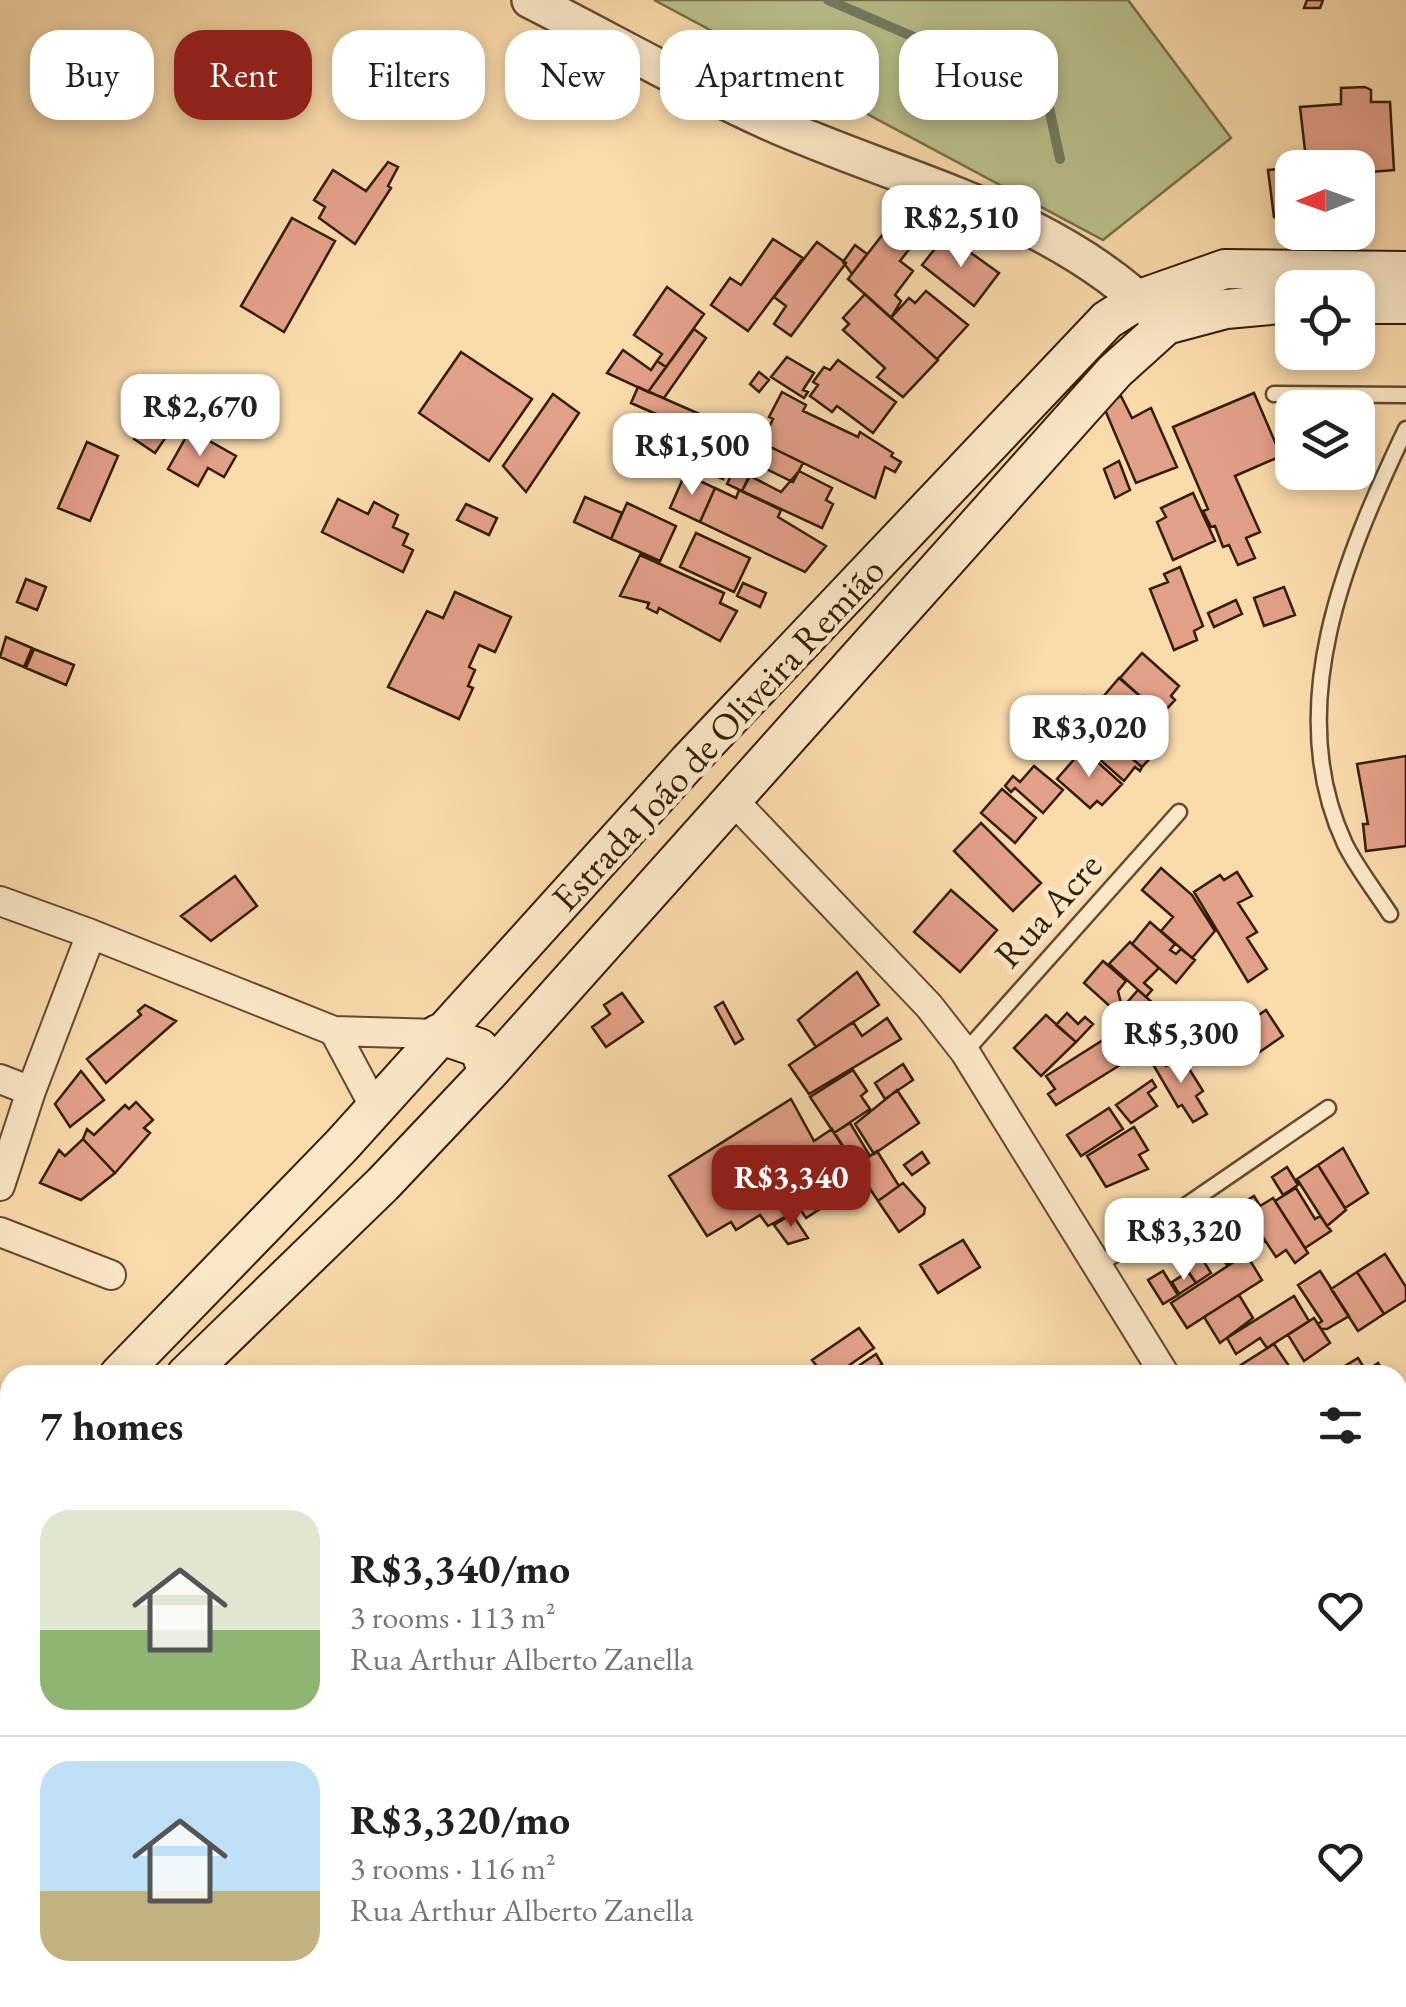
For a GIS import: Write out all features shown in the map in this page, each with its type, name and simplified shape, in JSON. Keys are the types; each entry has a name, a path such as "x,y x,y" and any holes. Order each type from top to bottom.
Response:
{"main road":[{"name":"Estrada João de Oliveira Remião","path":"129,1365 342,1146 438,1034 1084,342 1153,312 1225,269 1406,271"},
{"path":"1375,304 1406,304"},
{"name":"Estrada João de Oliveira Remião","path":"1153,312 1275,305"},
{"name":"Estrada João de Oliveira Remião","path":"196,1365 383,1184 488,1074 1115,370 1153,312"},
{"path":"438,1034 479,1048 488,1074"}],"street":[{"path":"530,0 768,122 1030,227 1153,312"},
{"path":"732,798 904,978 965,1052 1159,1365"},
{"path":"0,901 334,1031 438,1034"},
{"path":"0,1186 31,1091 91,934"},
{"path":"334,1031 374,1106"},
{"path":"0,1079 31,1091"},
{"path":"0,1232 111,1275"}],"lane":[{"path":"1274,394 1406,395"},
{"path":"1390,914 1346,844 1328,792 1316,725 1326,640 1368,510 1406,429"},
{"name":"Rua Acre","path":"965,1052 1179,812"},
{"path":"1096,1267 1328,1108"}],"green space":[{"path":"654,0 1128,0 1231,138 1103,240 878,120 879,30 710,30"}],"building":[{"path":"1307,0 1323,0 1320,8 1304,8"},
{"path":"1365,87 1371,90 1371,102 1390,102 1394,170 1375,172 1375,150 1305,150 1300,107 1341,104 1341,88"},
{"path":"388,162 398,167 388,186 391,188 355,244 319,218 325,207 314,200 333,170 366,191"},
{"path":"1275,169 1275,217 1274,217 1268,170"},
{"path":"292,218 335,241 284,332 241,306"},
{"path":"894,220 925,229 900,261 913,271 895,295 901,301 891,318 848,279"},
{"path":"946,235 999,273 974,306 922,265"},
{"path":"773,239 803,258 748,331 711,305 730,278 741,285"},
{"path":"817,242 846,263 791,336 774,324 786,306 774,297"},
{"path":"855,245 867,254 852,274 843,262"},
{"path":"667,287 704,314 666,367 657,361 662,354 634,335"},
{"path":"926,291 968,325 937,359 891,318 909,298 915,303"},
{"path":"865,294 938,360 903,397 877,377 885,368 843,330 849,324 843,318"},
{"path":"694,329 706,338 664,398 648,392"},
{"path":"623,350 651,370 657,361 666,367 648,392 607,373"},
{"path":"461,352 532,399 489,461 419,413"},
{"path":"787,357 814,373 803,390 808,392 804,398 771,377"},
{"path":"838,360 896,402 873,433 837,406 832,412 810,396 818,385 813,382 824,367 830,370"},
{"path":"759,372 769,380 759,392 750,384"},
{"path":"638,387 704,416 697,432 631,403"},
{"path":"782,392 806,405 803,411 858,437 860,432 901,462 895,472 885,467 875,498 750,437 758,421 769,427 773,419 769,417"},
{"path":"1254,393 1275,442 1275,459 1235,476 1260,532 1246,538 1255,558 1238,565 1229,545 1223,547 1215,526 1211,527 1203,511 1208,509 1173,427"},
{"path":"553,394 579,413 526,492 503,466"},
{"path":"1121,396 1132,418 1151,408 1177,467 1136,483 1103,405"},
{"path":"704,416 756,440 745,461 697,432"},
{"path":"148,417 170,431 155,453 134,439"},
{"path":"632,419 676,439 669,454 625,434"},
{"path":"190,430 236,456 224,477 208,468 198,486 168,469"},
{"path":"756,440 803,463 793,482 746,459"},
{"path":"87,442 118,456 90,521 58,508"},
{"path":"691,446 730,463 723,479 684,462"},
{"path":"1119,461 1130,490 1115,498 1104,469"},
{"path":"736,465 751,472 742,491 727,484"},
{"path":"799,471 832,488 826,500 833,504 822,528 742,491 750,476 781,492"},
{"path":"685,474 715,488 700,522 670,508"},
{"path":"715,488 736,498 739,490 781,510 778,517 826,546 805,572 700,522"},
{"path":"1193,493 1215,541 1173,560 1157,522 1166,517 1161,508"},
{"path":"585,497 622,513 611,539 574,522"},
{"path":"338,499 368,514 374,502 398,515 393,527 408,534 403,545 413,550 403,572 322,532"},
{"path":"627,503 676,526 660,561 611,539"},
{"path":"466,504 497,518 489,535 457,520"},
{"path":"696,533 750,558 734,592 680,567"},
{"path":"640,555 724,593 720,603 737,611 720,641 659,608 657,613 647,608 649,603 620,596"},
{"path":"1180,567 1203,626 1194,631 1197,640 1174,650 1150,589 1168,582 1164,574"},
{"path":"26,579 46,587 37,610 17,602"},
{"path":"743,583 766,593 760,607 737,596"},
{"path":"1284,587 1295,615 1264,626 1254,598"},
{"path":"455,592 511,617 495,652 479,645 469,667 475,670 468,686 473,688 459,719 388,687 427,611 443,618"},
{"path":"1236,600 1242,614 1214,627 1208,613"},
{"path":"6,637 32,648 24,667 0,657"},
{"path":"34,649 74,665 66,685 26,668"},
{"path":"1142,653 1179,686 1171,696 1175,700 1161,715 1120,678"},
{"path":"1119,678 1162,715 1149,730 1144,726 1136,736 1097,704"},
{"path":"1083,696 1152,756 1142,767 1073,708"},
{"path":"1090,723 1142,767 1140,771 1135,767 1124,781 1077,739"},
{"path":"1083,749 1122,784 1102,805 1097,801 1090,808 1057,779"},
{"path":"1406,756 1406,846 1366,851 1363,824 1368,824 1357,764"},
{"path":"1034,766 1063,790 1043,813 1015,788 1011,792 1005,786 1013,776 1020,782"},
{"path":"1002,789 1036,818 1015,843 981,813"},
{"path":"981,823 1041,883 1013,911 954,851"},
{"path":"1161,868 1192,895 1215,931 1192,958 1161,931 1173,917 1142,890"},
{"path":"1237,872 1252,896 1238,903 1257,932 1247,938 1267,969 1248,982 1194,892 1220,875 1224,880"},
{"path":"235,876 257,906 211,941 181,916"},
{"path":"951,890 997,930 960,972 914,932"},
{"path":"1150,922 1175,944 1170,950 1176,954 1181,949 1195,960 1176,983 1132,944"},
{"path":"1130,942 1159,968 1144,983 1152,990 1146,997 1109,964"},
{"path":"1103,961 1126,981 1118,991 1121,1003 1114,1010 1084,983"},
{"path":"857,972 879,1005 816,1047 798,1020"},
{"path":"1138,990 1172,1020 1164,1029 1155,1021 1143,1035 1118,1013"},
{"path":"622,993 643,1022 606,1047 592,1027 610,1014 604,1005"},
{"path":"723,1002 743,1039 735,1044 715,1007"},
{"path":"145,1005 176,1021 106,1083 87,1059 141,1015 138,1011"},
{"path":"1266,1010 1283,1036 1258,1053 1235,1019 1245,1012 1250,1021"},
{"path":"1067,1013 1078,1024 1085,1017 1093,1024 1076,1042 1056,1025"},
{"path":"1046,1015 1076,1042 1041,1076 1014,1048"},
{"path":"887,1018 901,1039 809,1094 789,1065 853,1022 862,1036"},
{"path":"1169,1033 1177,1045 1150,1062 1143,1050"},
{"path":"1111,1035 1128,1060 1056,1105 1048,1094 1055,1089 1046,1076"},
{"path":"1160,1056 1166,1066 1181,1056 1203,1091 1196,1096 1207,1114 1193,1122 1182,1105 1178,1107 1151,1061"},
{"path":"903,1064 913,1080 885,1099 875,1083"},
{"path":"853,1070 867,1091 861,1096 870,1109 834,1133 810,1097"},
{"path":"81,1071 104,1100 70,1127 55,1104"},
{"path":"1152,1080 1156,1087 1148,1093 1157,1106 1131,1123 1116,1105"},
{"path":"897,1090 919,1123 874,1154 855,1124"},
{"path":"791,1099 814,1141 832,1129 865,1180 806,1218 800,1209 768,1226 760,1215 736,1230 731,1222 707,1236 669,1176"},
{"path":"136,1102 153,1120 144,1128 150,1133 115,1173 83,1139 87,1129 94,1135 125,1105 129,1109"},
{"path":"1109,1108 1123,1129 1081,1156 1067,1135"},
{"path":"850,1123 870,1156 855,1166 834,1133"},
{"path":"1134,1127 1148,1150 1139,1155 1148,1169 1106,1187 1087,1156"},
{"path":"83,1139 115,1173 81,1200 40,1183 59,1150 65,1156"},
{"path":"1343,1148 1368,1193 1345,1208 1318,1165"},
{"path":"877,1151 899,1186 878,1201 855,1166"},
{"path":"922,1152 929,1163 912,1175 904,1165"},
{"path":"1318,1165 1346,1210 1327,1226 1297,1179"},
{"path":"1287,1167 1298,1185 1283,1195 1272,1177"},
{"path":"903,1183 925,1208 924,1214 899,1232 878,1201"},
{"path":"1296,1188 1315,1219 1320,1216 1331,1231 1305,1248 1275,1201"},
{"path":"1254,1196 1260,1206 1273,1198 1308,1253 1295,1263 1286,1250 1276,1257 1241,1204"},
{"path":"1227,1209 1235,1221 1247,1213 1265,1241 1227,1265 1202,1226"},
{"path":"792,1214 808,1238 788,1244 774,1225"},
{"path":"963,1240 980,1267 938,1293 920,1265"},
{"path":"1191,1241 1211,1273 1196,1283 1176,1253"},
{"path":"1246,1254 1262,1280 1187,1328 1171,1303"},
{"path":"1385,1254 1406,1287 1406,1300 1384,1314 1357,1272"},
{"path":"1163,1271 1178,1295 1163,1304 1148,1280"},
{"path":"1320,1271 1349,1316 1327,1329 1321,1329 1318,1324 1322,1321 1298,1285"},
{"path":"1188,1272 1196,1283 1179,1294 1172,1282"},
{"path":"1357,1272 1384,1314 1358,1331 1331,1289"},
{"path":"1239,1295 1253,1318 1220,1343 1204,1317"},
{"path":"1294,1296 1309,1321 1267,1348 1260,1338 1236,1354 1227,1338"},
{"path":"1314,1318 1330,1343 1304,1361 1288,1335"},
{"path":"859,1328 874,1348 849,1365 816,1365 812,1360"},
{"path":"1274,1344 1288,1365 1241,1365"},
{"path":"876,1354 881,1365 860,1365"}],"waterway":[{"path":"828,0 1046,94 1060,159"}]}
